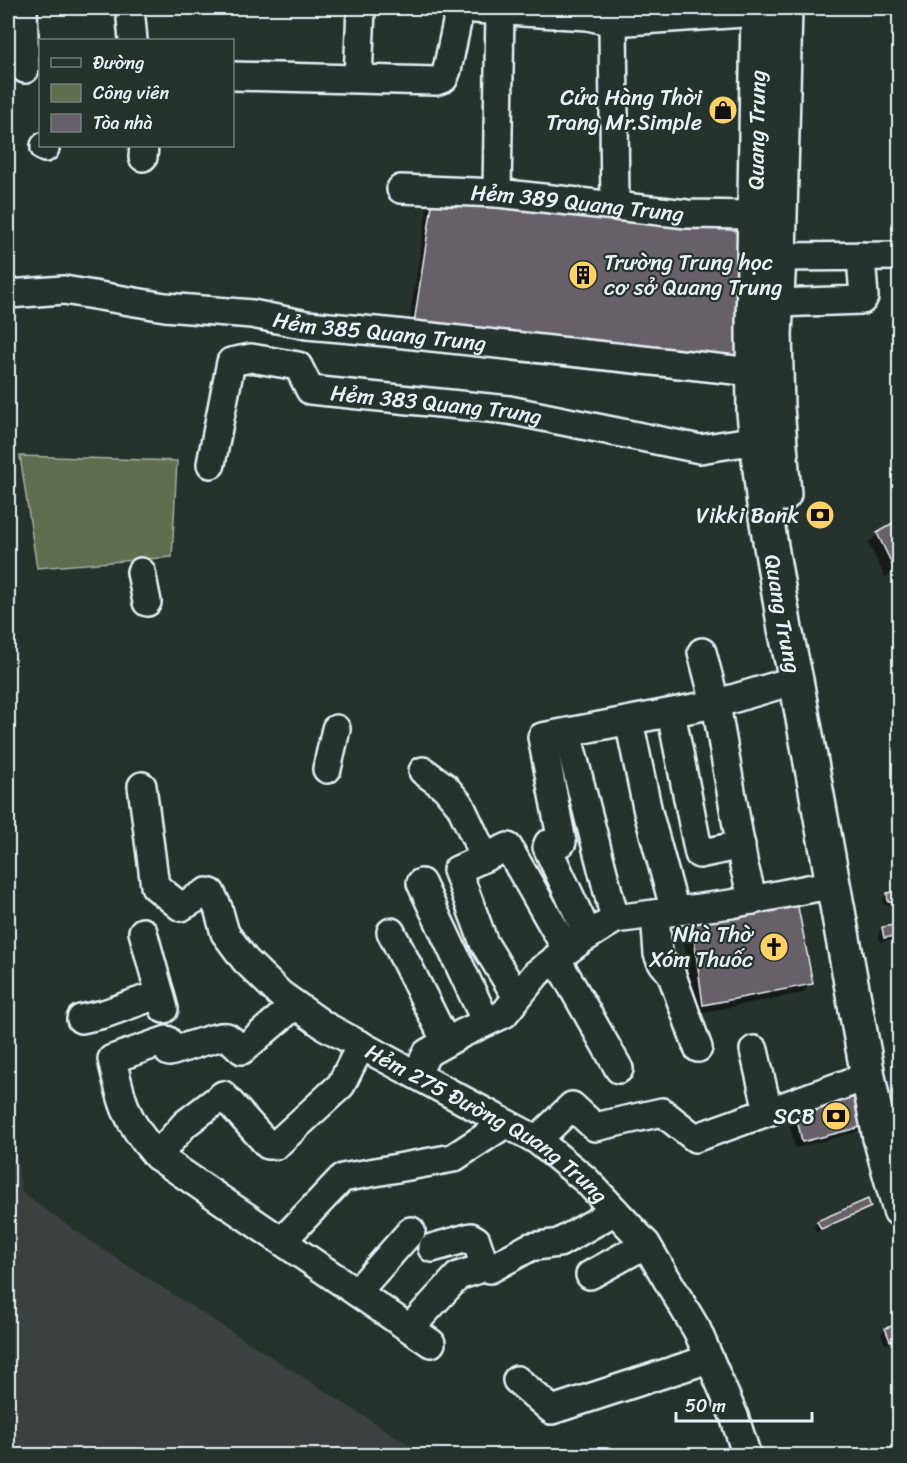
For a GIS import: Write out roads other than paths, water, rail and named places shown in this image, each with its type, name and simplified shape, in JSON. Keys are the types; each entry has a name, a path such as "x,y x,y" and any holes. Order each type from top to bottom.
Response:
{"main road":[{"name":"Quang Trung","path":"771,10 754,215 754,413 768,439 784,490 893,1134 900,1210"},
{"name":"Quang Trung","path":"771,10 779,257 776,303 776,376 768,439 764,505 868,1076 893,1134"}],"street":[{"path":"23,8 24,74"},
{"path":"130,8 133,39"},
{"path":"358,78 361,8"},
{"path":"234,76 436,81 444,78 459,8 596,15 771,10"},
{"path":"497,193 500,10"},
{"path":"596,15 615,206"},
{"name":"Hẻm 389 Quang Trung","path":"401,189 497,193 687,214 754,215"},
{"path":"776,303 862,300 864,297 861,256"},
{"path":"779,257 900,256"},
{"name":"Hẻm 385 Quang Trung","path":"8,294 64,290 165,307 252,314 307,325 753,372"},
{"name":"Hẻm 383 Quang Trung","path":"211,464 231,362 251,358 298,366 310,390 509,410 700,449 768,439"},
{"path":"141,572 147,602"},
{"path":"702,652 715,704 753,900"},
{"path":"554,735 715,704 796,680"},
{"path":"671,713 699,854"},
{"path":"629,721 648,812 662,861 665,912 658,954 671,973 698,1048"},
{"path":"327,769 336,729"},
{"path":"554,735 615,919"},
{"path":"554,735 562,842 548,844 547,847 571,948 619,1069"},
{"path":"423,771 445,787 460,805 484,856"},
{"name":"Hẻm 275 Đường Quang Trung","path":"142,786 155,886 181,907 207,892 211,893 225,933 245,960 280,994 325,1026 537,1140 586,1180 646,1244 697,1330 734,1416 747,1455"},
{"path":"662,861 741,845"},
{"path":"518,997 484,943 456,873 460,867 508,847 571,948"},
{"path":"421,883 486,1022"},
{"path":"416,1075 427,1053 504,1014 537,973 615,919 753,900 834,884"},
{"path":"81,1019 162,1002 143,932"},
{"path":"391,932 446,1042"},
{"path":"295,1005 242,1050 220,1035 169,1052 167,1040 112,1059 126,1113 138,1134 157,1156 421,1336 458,1276 484,1267 490,1269 530,1247 559,1243 615,1211"},
{"path":"157,1156 185,1124 223,1095 268,1145 283,1154 341,1085 361,1045"},
{"path":"754,1050 768,1111"},
{"path":"537,1140 572,1106 595,1127 662,1112 695,1138 868,1076"},
{"path":"282,1240 342,1178 453,1158 506,1124"},
{"path":"357,1292 411,1231"},
{"path":"432,1248 471,1237 476,1240 484,1267"},
{"path":"590,1275 646,1244"},
{"path":"517,1380 552,1410 709,1359"}],"place":[{"name":"Cửa Hàng Thời Trang Mr.Simple","path":"723,110"},
{"name":"Trường Trung học cơ sở Quang Trung","path":"583,275"},
{"name":"Vikki Bank","path":"820,515"},
{"name":"Nhà Thờ Xóm Thuốc","path":"774,947"},
{"name":"SCB","path":"836,1116"}]}
